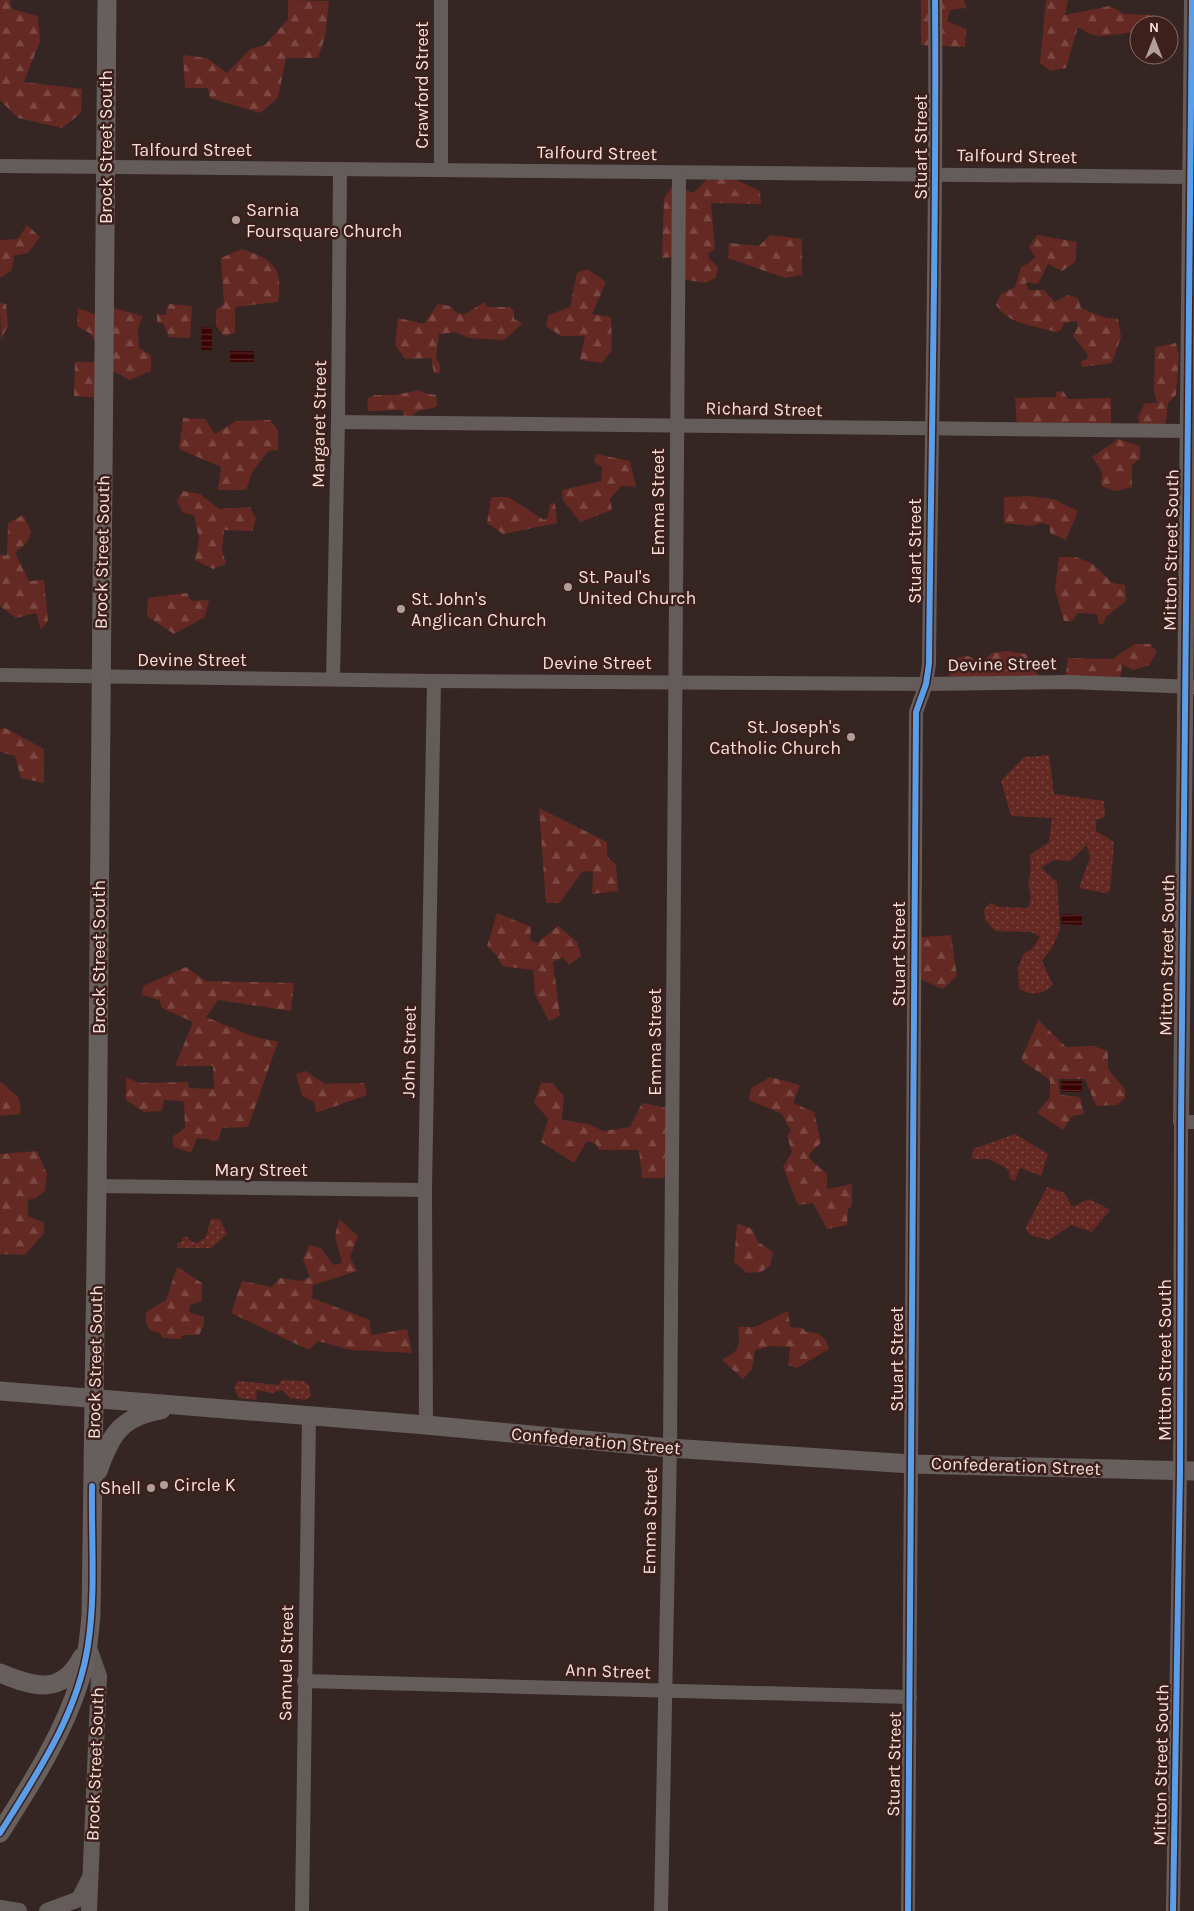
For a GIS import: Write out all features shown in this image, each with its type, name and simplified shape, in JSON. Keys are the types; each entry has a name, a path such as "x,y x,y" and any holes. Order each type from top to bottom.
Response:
{"main road":[{"name":"Brock Street South","path":"88,1645 91,1615 95,1400 107,0"},
{"name":"Confederation Street","path":"0,1391 95,1400 309,1415 670,1448 911,1464 1187,1471"},
{"path":"92,1486 104,1454 122,1425 141,1413 187,1406"},
{"path":"0,1673 36,1684 58,1684 73,1672 88,1645"},
{"path":"0,1833 46,1758 65,1718 80,1680 88,1645"}],"street":[{"name":"Crawford Street","path":"441,0 441,170"},
{"name":"Stuart Street","path":"908,1911 916,712 926,684 929,664 936,174 935,0"},
{"name":"Mitton Street South","path":"1173,1911 1187,1471 1188,431 1192,177 1192,0"},
{"name":"Talfourd Street","path":"0,166 1192,177"},
{"name":"Margaret Street","path":"333,679 340,169"},
{"name":"Emma Street","path":"661,1911 670,1448 679,172"},
{"name":"Richard Street","path":"338,422 931,430 1188,431"},
{"name":"Devine Street","path":"0,675 100,678 434,681 926,684 1069,682 1189,687"},
{"name":"John Street","path":"426,1425 426,1190 434,681"},
{"name":"Mary Street","path":"97,1186 426,1190"},
{"name":"Samuel Street","path":"302,1911 309,1415"},
{"name":"Brock Street South","path":"88,1645 99,1676 89,1911"},
{"name":"Ann Street","path":"304,1681 910,1697"},
{"path":"47,1911 79,1899 90,1874"},
{"path":"0,1908 19,1911"}],"green space":[{"path":"0,0 10,0 12,9 38,16 40,41 24,82 82,89 81,113 62,128 18,118 0,100"},
{"path":"288,0 329,1 325,37 318,58 286,58 278,98 260,113 210,98 208,88 185,88 183,55 207,58 227,73 250,49 265,45 288,19"},
{"path":"921,0 964,0 966,8 950,10 947,21 966,29 965,47 921,45"},
{"path":"1046,0 1068,0 1065,15 1110,6 1124,14 1153,15 1129,15 1129,33 1098,36 1078,27 1066,68 1050,71 1040,63"},
{"path":"732,178 760,191 761,204 711,203 715,249 708,253 709,258 718,267 716,278 705,283 682,279 686,255 662,258 664,198 673,185 693,193 707,179"},
{"path":"27,225 40,237 28,253 14,256 12,270 0,278 0,240 18,239"},
{"path":"770,235 802,239 802,275 785,278 728,258 729,243 759,246"},
{"path":"1037,235 1077,242 1075,262 1062,271 1048,264 1038,284 1026,282 1028,290 1044,290 1055,302 1068,295 1078,298 1081,308 1103,317 1118,319 1121,337 1112,363 1082,367 1081,362 1088,358 1087,353 1073,336 1077,328 1077,321 1064,323 1061,330 1056,332 1015,321 1001,312 996,305 1000,295 1015,287 1021,267 1035,257 1029,247"},
{"path":"242,249 262,257 274,266 279,280 278,302 235,307 235,333 224,336 216,326 216,310 224,304 221,258"},
{"path":"587,269 606,282 592,314 611,317 612,350 602,363 580,360 585,336 561,336 546,326 548,315 570,307 577,273"},
{"path":"485,302 488,307 510,307 514,311 514,319 523,323 504,340 469,338 455,332 439,334 436,358 440,365 440,373 434,373 431,358 405,359 395,345 398,318 424,324 438,304 450,306 457,313 465,314"},
{"path":"0,303 6,304 8,325 1,341"},
{"path":"169,304 192,306 190,338 169,337 163,323 157,323 157,314 165,315"},
{"path":"78,308 107,319 113,308 143,316 138,328 139,348 151,355 151,371 130,380 109,369 101,398 74,396 75,362 95,362 100,350 91,334 77,326"},
{"path":"1176,343 1179,355 1176,395 1168,403 1166,422 1153,434 1141,434 1138,417 1145,403 1157,403 1154,391 1155,347"},
{"path":"419,390 436,395 437,406 418,411 412,416 404,416 402,410 368,411 367,399 374,395 395,395"},
{"path":"1063,391 1068,399 1111,398 1111,429 1017,427 1015,398 1056,397 1056,392"},
{"path":"183,418 205,419 215,434 236,421 270,420 278,430 278,450 268,451 253,471 246,490 218,490 221,467 179,449"},
{"path":"1118,439 1140,446 1140,458 1132,465 1132,487 1115,491 1101,486 1102,472 1092,457"},
{"path":"596,454 630,461 636,487 621,486 610,499 612,510 580,522 563,500 562,490 601,481 602,467 594,462"},
{"path":"183,491 200,494 219,509 250,507 256,519 252,531 224,530 222,550 226,564 213,569 195,560 199,538 194,515 183,513 177,501"},
{"path":"1029,496 1053,499 1078,511 1066,540 1050,533 1050,525 1042,523 1032,526 1004,523 1004,497"},
{"path":"491,497 508,497 544,520 548,517 550,504 555,503 557,523 503,534 487,523"},
{"path":"23,515 31,531 28,541 15,553 29,581 44,580 48,621 41,630 36,613 16,618 0,606 0,554 7,556 8,523"},
{"path":"1059,557 1076,557 1093,564 1112,583 1125,585 1126,601 1105,618 1104,623 1099,625 1097,614 1078,613 1072,621 1064,621 1055,590"},
{"path":"187,593 191,601 209,600 205,617 174,634 147,616 148,598"},
{"path":"1135,644 1150,644 1157,652 1149,665 1133,670 1122,665 1120,679 1107,683 1098,676 1084,682 1065,680 1068,658 1112,659"},
{"path":"1007,651 1026,654 1039,677 1029,688 949,676 951,664 958,657 968,656 978,661 985,659 992,653"},
{"path":"5,728 44,749 44,783 21,778 15,756 0,752 0,729"},
{"path":"1049,755 1054,794 1104,801 1105,817 1096,820 1096,831 1114,842 1110,891 1105,893 1079,888 1090,858 1087,845 1070,861 1054,860 1041,868 1057,882 1060,930 1052,948 1042,961 1053,985 1041,993 1029,993 1019,989 1018,968 1023,954 1031,950 1040,937 1031,932 995,931 985,920 984,909 991,903 999,907 1028,908 1030,898 1030,855 1049,842 1052,818 1011,816 1001,781 1024,757"},
{"path":"539,808 607,842 607,856 616,865 618,891 592,894 593,872 583,871 559,903 546,903"},
{"path":"497,913 531,927 530,940 537,943 558,926 577,942 581,956 569,965 563,957 553,962 560,1016 549,1021 535,994 533,970 502,966 497,956 487,946"},
{"path":"951,935 957,976 943,989 904,972 909,938"},
{"path":"186,967 206,981 294,983 291,1011 218,1000 206,1017 252,1036 278,1042 248,1127 222,1128 218,1141 197,1138 191,1153 174,1147 172,1137 185,1128 184,1101 164,1100 162,1111 144,1112 126,1100 126,1077 139,1083 188,1082 189,1088 214,1089 213,1066 175,1066 193,1022 162,1008 159,1000 142,995 143,986"},
{"path":"1038,1020 1066,1047 1094,1046 1108,1051 1108,1069 1125,1089 1125,1098 1117,1105 1096,1106 1085,1079 1058,1079 1060,1095 1080,1097 1084,1114 1072,1116 1063,1130 1037,1113 1050,1097 1050,1080 1021,1060"},
{"path":"306,1071 325,1084 364,1083 367,1095 316,1113 314,1102 302,1096 296,1074"},
{"path":"770,1077 800,1085 793,1103 814,1112 821,1143 809,1154 811,1160 827,1174 827,1189 852,1184 852,1206 848,1209 847,1225 827,1229 813,1203 798,1205 783,1167 792,1152 787,1136 791,1131 782,1114 749,1100 751,1088"},
{"path":"0,1081 19,1098 21,1114 0,1116"},
{"path":"541,1083 552,1083 564,1096 562,1120 589,1124 603,1131 630,1127 642,1103 677,1110 679,1164 663,1178 642,1178 639,1150 599,1150 596,1144 587,1141 574,1163 541,1142 548,1119 534,1102"},
{"path":"1015,1134 1048,1154 1041,1176 1020,1168 1015,1181 1010,1179 1008,1169 988,1159 972,1159 973,1149"},
{"path":"37,1151 47,1174 45,1191 36,1198 28,1200 28,1216 44,1223 44,1233 25,1255 0,1254 0,1154"},
{"path":"1047,1187 1065,1193 1072,1207 1090,1199 1110,1210 1092,1232 1071,1225 1049,1240 1030,1235 1025,1229"},
{"path":"211,1219 220,1219 227,1234 211,1248 178,1248 177,1243 182,1242 186,1236 192,1242 198,1243 206,1237"},
{"path":"339,1219 358,1236 350,1257 357,1271 313,1285 312,1298 370,1320 371,1335 407,1329 412,1353 351,1350 318,1341 309,1350 231,1313 242,1281 272,1287 280,1278 302,1281 310,1277 303,1260 309,1245 321,1248 333,1265 342,1263 335,1236"},
{"path":"737,1223 752,1229 758,1242 773,1252 770,1266 761,1272 747,1273 734,1262"},
{"path":"177,1267 202,1283 202,1301 190,1305 189,1312 204,1317 204,1325 199,1335 183,1335 181,1339 163,1338 160,1333 151,1331 146,1323 146,1312 166,1300"},
{"path":"788,1311 790,1327 802,1328 806,1332 819,1334 826,1341 829,1349 797,1368 788,1365 790,1347 772,1346 755,1350 752,1369 743,1379 722,1360 733,1353 738,1347 738,1327 755,1327"},
{"path":"282,1380 303,1381 309,1385 311,1396 305,1400 290,1398 282,1390 272,1393 257,1390 256,1400 239,1398 234,1388 238,1381 279,1385"}],"shaded area":[{"path":"202,327 212,327 212,350 201,350"},
{"path":"230,351 254,351 254,362 230,362"},
{"path":"1062,914 1082,915 1082,925 1061,924"},
{"path":"1061,1081 1082,1081 1082,1092 1061,1092"}],"cycle path":[{"path":"908,1911 916,712 926,684 929,664 935,249 935,0"},
{"path":"1173,1911 1180,1471 1181,1122 1192,0"},
{"path":"0,1833 54,1743 65,1720 83,1671 92,1606 92,1486"}],"place":[{"name":"Sarnia Foursquare Church","path":"236,220"},
{"name":"St. Paul's United Church","path":"568,587"},
{"name":"St. John's Anglican Church","path":"401,609"},
{"name":"St. Joseph's Catholic Church","path":"851,737"},
{"name":"Circle K","path":"164,1485"},
{"name":"Shell","path":"151,1488"}]}
